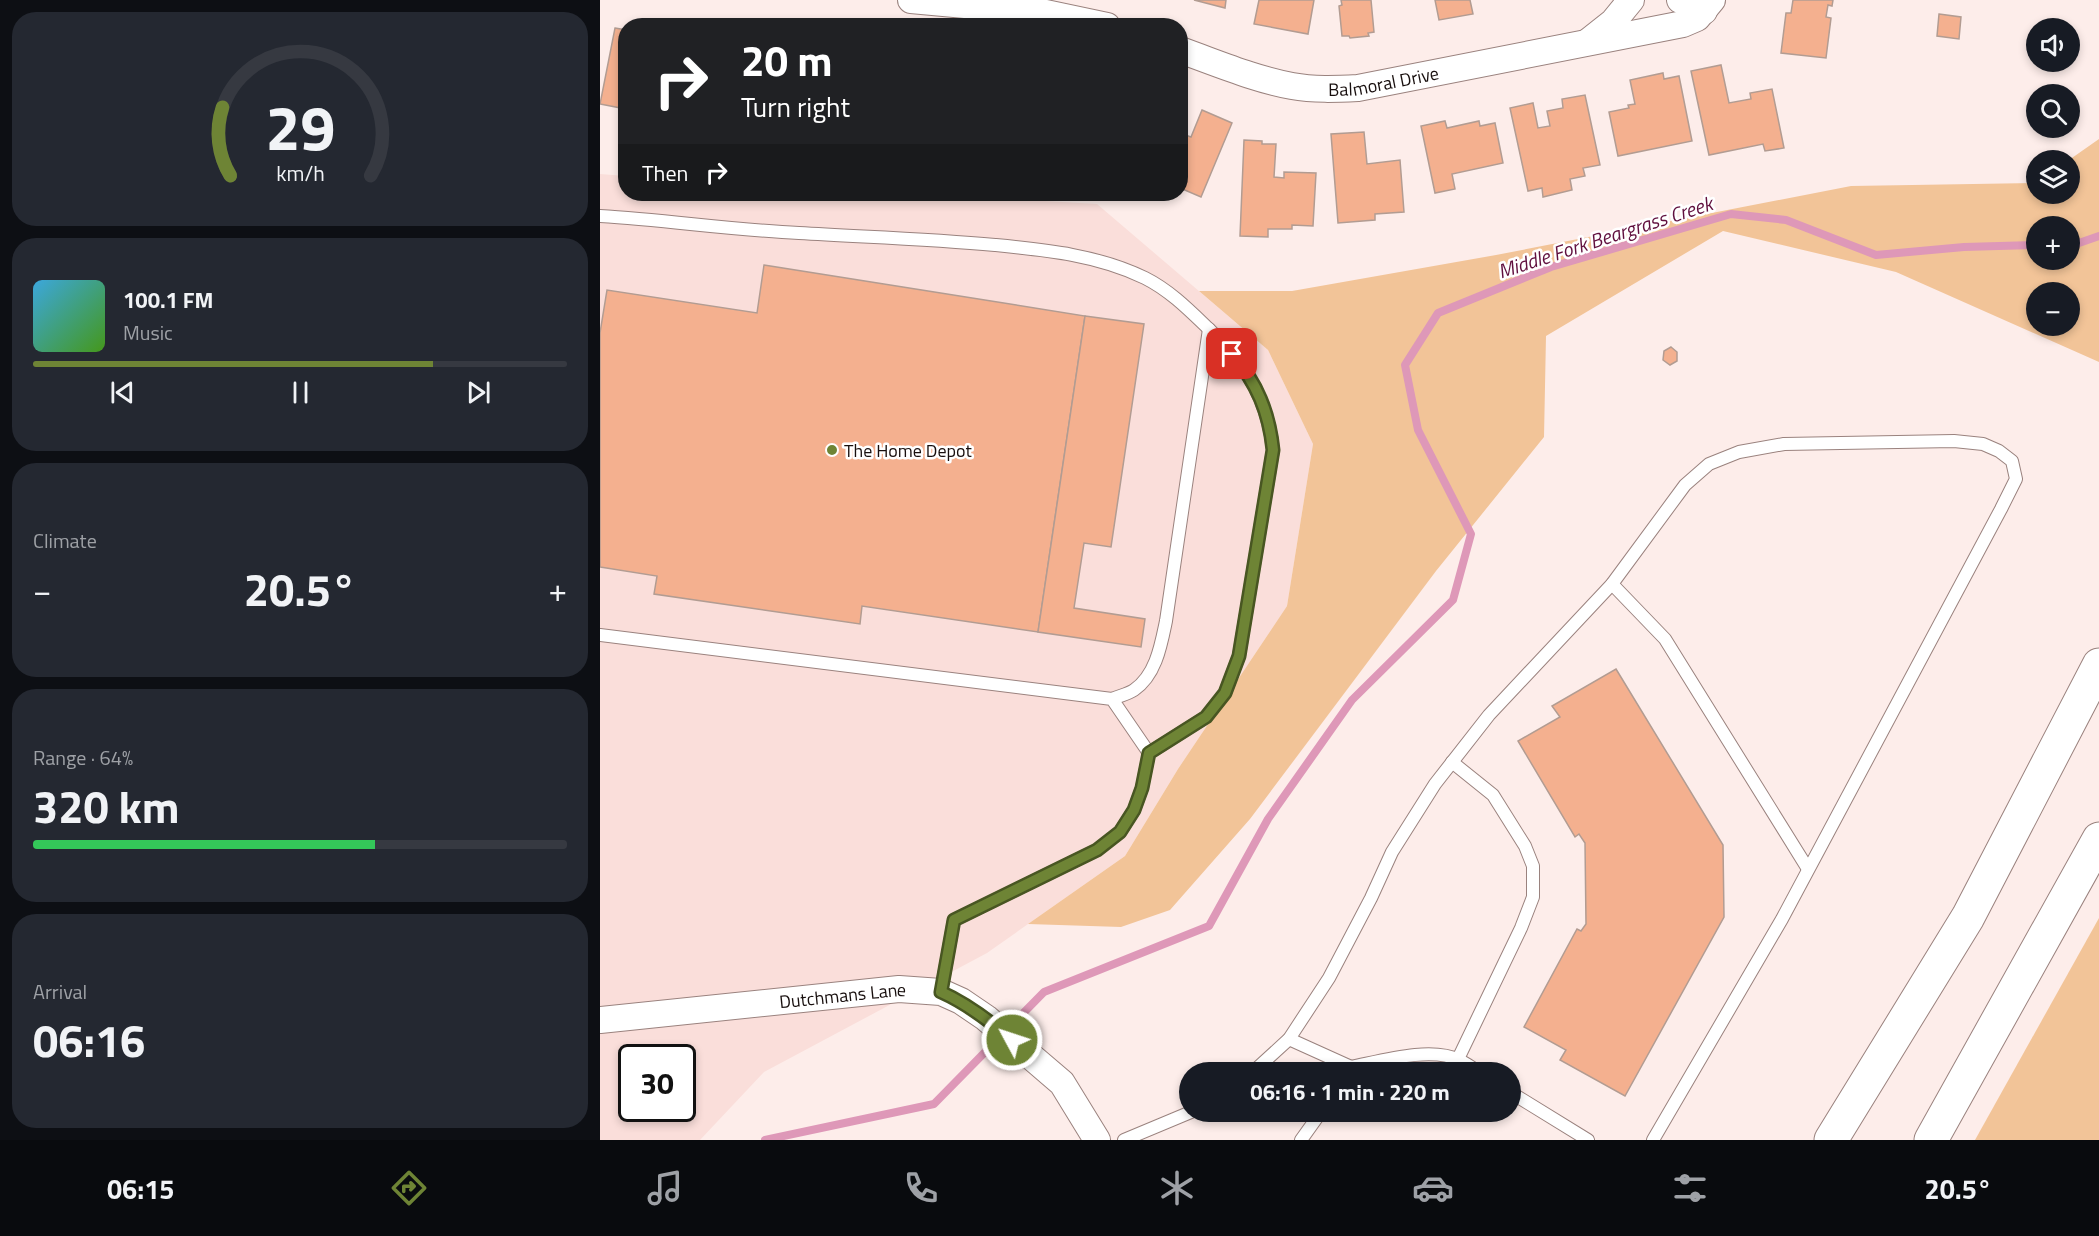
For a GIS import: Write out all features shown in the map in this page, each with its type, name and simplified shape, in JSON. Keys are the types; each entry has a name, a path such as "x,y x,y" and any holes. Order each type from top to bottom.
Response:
{"highway":[{"path":"1831,1140 1968,917 2099,665"},
{"path":"1930,1140 2099,839"}],"street":[{"path":"910,0 1041,12 1069,18"},
{"name":"Balmoral Drive","path":"1589,41 1613,22 1631,0"},
{"path":"1680,0 1708,6"},
{"name":"Balmoral Drive","path":"1188,53 1249,75 1293,86 1325,89 1358,88 1683,24 1697,18 1708,6"},
{"name":"Dutchmans Lane","path":"600,1020 872,993 898,988 951,996 986,1018 1062,1083 1097,1140"}],"lane":[{"path":"600,216 797,233 931,239 1054,251 1090,258 1145,278 1181,301 1209,328 1243,367 1259,393 1271,426 1273,450 1239,656 1225,693 1206,717 1149,753"},
{"path":"600,635 1112,699 1134,690 1148,675 1159,653 1166,621 1209,328"},
{"path":"1264,1062 1289,1039 1329,978 1392,852 1434,784 1489,715 1612,584 1685,485 1710,464 1739,452 1784,444 1954,441 1983,444 1999,451 2012,461 2016,479 2007,499 1782,919 1653,1140"},
{"path":"1612,584 1665,639 1808,869"},
{"path":"951,996 954,920 1097,850 1120,832 1134,810 1142,788 1149,753 1112,699"},
{"path":"1452,762 1493,795 1525,846 1533,866 1533,897 1521,928 1458,1059"},
{"path":"1289,1039 1334,1062"},
{"path":"1388,1062 1426,1054 1443,1055 1463,1062"},
{"path":"1521,1099 1588,1140"},
{"path":"1124,1140 1179,1117"},
{"path":"1301,1140 1314,1122"}],"shaded area":[{"path":"2099,139 2099,362 2040,336 2080,336 2080,282 2026,282 2026,330 1896,272 1723,231 1546,336 1544,437 1436,571 1250,819 1170,910 1121,927 1028,924 1125,856 1178,769 1287,606 1313,444 1268,350 1199,291 1292,291 1496,255 1851,186 2026,183 2026,204 2080,204 2080,152"},
{"path":"600,174 618,175 618,201 1046,201 1097,204 1268,350 1313,444 1287,606 1178,769 1125,856 987,953 764,1072 700,1140 600,1140"},
{"path":"2099,918 2099,1140 1975,1140"}],"building":[{"path":"1194,0 1226,0 1225,8"},
{"path":"1259,0 1314,0 1308,34 1254,24"},
{"path":"1341,0 1371,0 1374,32 1368,33 1369,36 1350,38 1342,36 1339,6 1342,5"},
{"path":"1435,0 1470,0 1473,14 1439,20"},
{"path":"1793,0 1833,0 1832,6 1828,5 1826,17 1831,18 1826,58 1781,53 1786,13 1791,13"},
{"path":"1939,14 1961,17 1959,39 1937,36"},
{"path":"615,28 618,29 618,107 600,104"},
{"path":"1721,65 1729,103 1751,99 1750,93 1772,89 1784,148 1765,151 1763,144 1709,155 1691,71"},
{"path":"1663,73 1664,79 1679,76 1692,141 1618,156 1609,112 1629,108 1628,105 1635,104 1630,80"},
{"path":"1585,95 1600,165 1583,168 1585,176 1570,179 1572,190 1543,197 1542,188 1528,191 1510,108 1533,103 1538,128 1550,126 1547,111 1563,108 1562,99"},
{"path":"1202,110 1232,123 1201,197 1188,191 1188,136 1191,137"},
{"path":"1445,121 1447,128 1479,121 1480,126 1495,123 1503,163 1452,174 1455,189 1435,193 1421,126"},
{"path":"1364,132 1367,164 1400,160 1404,212 1375,214 1375,220 1338,223 1331,134"},
{"path":"1244,140 1276,144 1274,177 1284,178 1284,172 1316,173 1313,226 1292,225 1292,229 1268,229 1268,237 1240,236"},
{"name":"The Home Depot","path":"764,265 1085,316 1038,632 862,606 860,624 654,594 657,576 600,567 600,333 607,290 757,313"},
{"path":"1085,316 1144,324 1111,547 1084,543 1074,608 1145,619 1141,647 1038,632"},
{"path":"1671,347 1677,352 1677,361 1670,365 1663,360 1664,351"},
{"path":"1616,669 1723,845 1724,917 1625,1096 1560,1060 1566,1050 1524,1027 1577,929 1581,931 1586,924 1585,843 1579,834 1575,837 1518,741 1560,717 1552,706"}],"waterway":[{"name":"Middle Fork Beargrass Creek","path":"765,1140 934,1104 1044,992 1209,926 1268,819 1352,700 1453,600 1471,534 1418,430 1405,365 1438,313 1551,267 1731,214 1786,220 1876,255 1964,247 2026,245"},
{"name":"Middle Fork Beargrass Creek","path":"2080,243 2099,236"}],"place":[{"name":"The Home Depot","path":"832,450"}],"route":[{"path":"1012,1040 961,1001 941,992 954,920 1097,850 1120,832 1134,810 1142,788 1149,753 1206,717 1225,693 1239,656 1273,450 1271,426 1259,393 1232,354"}]}
